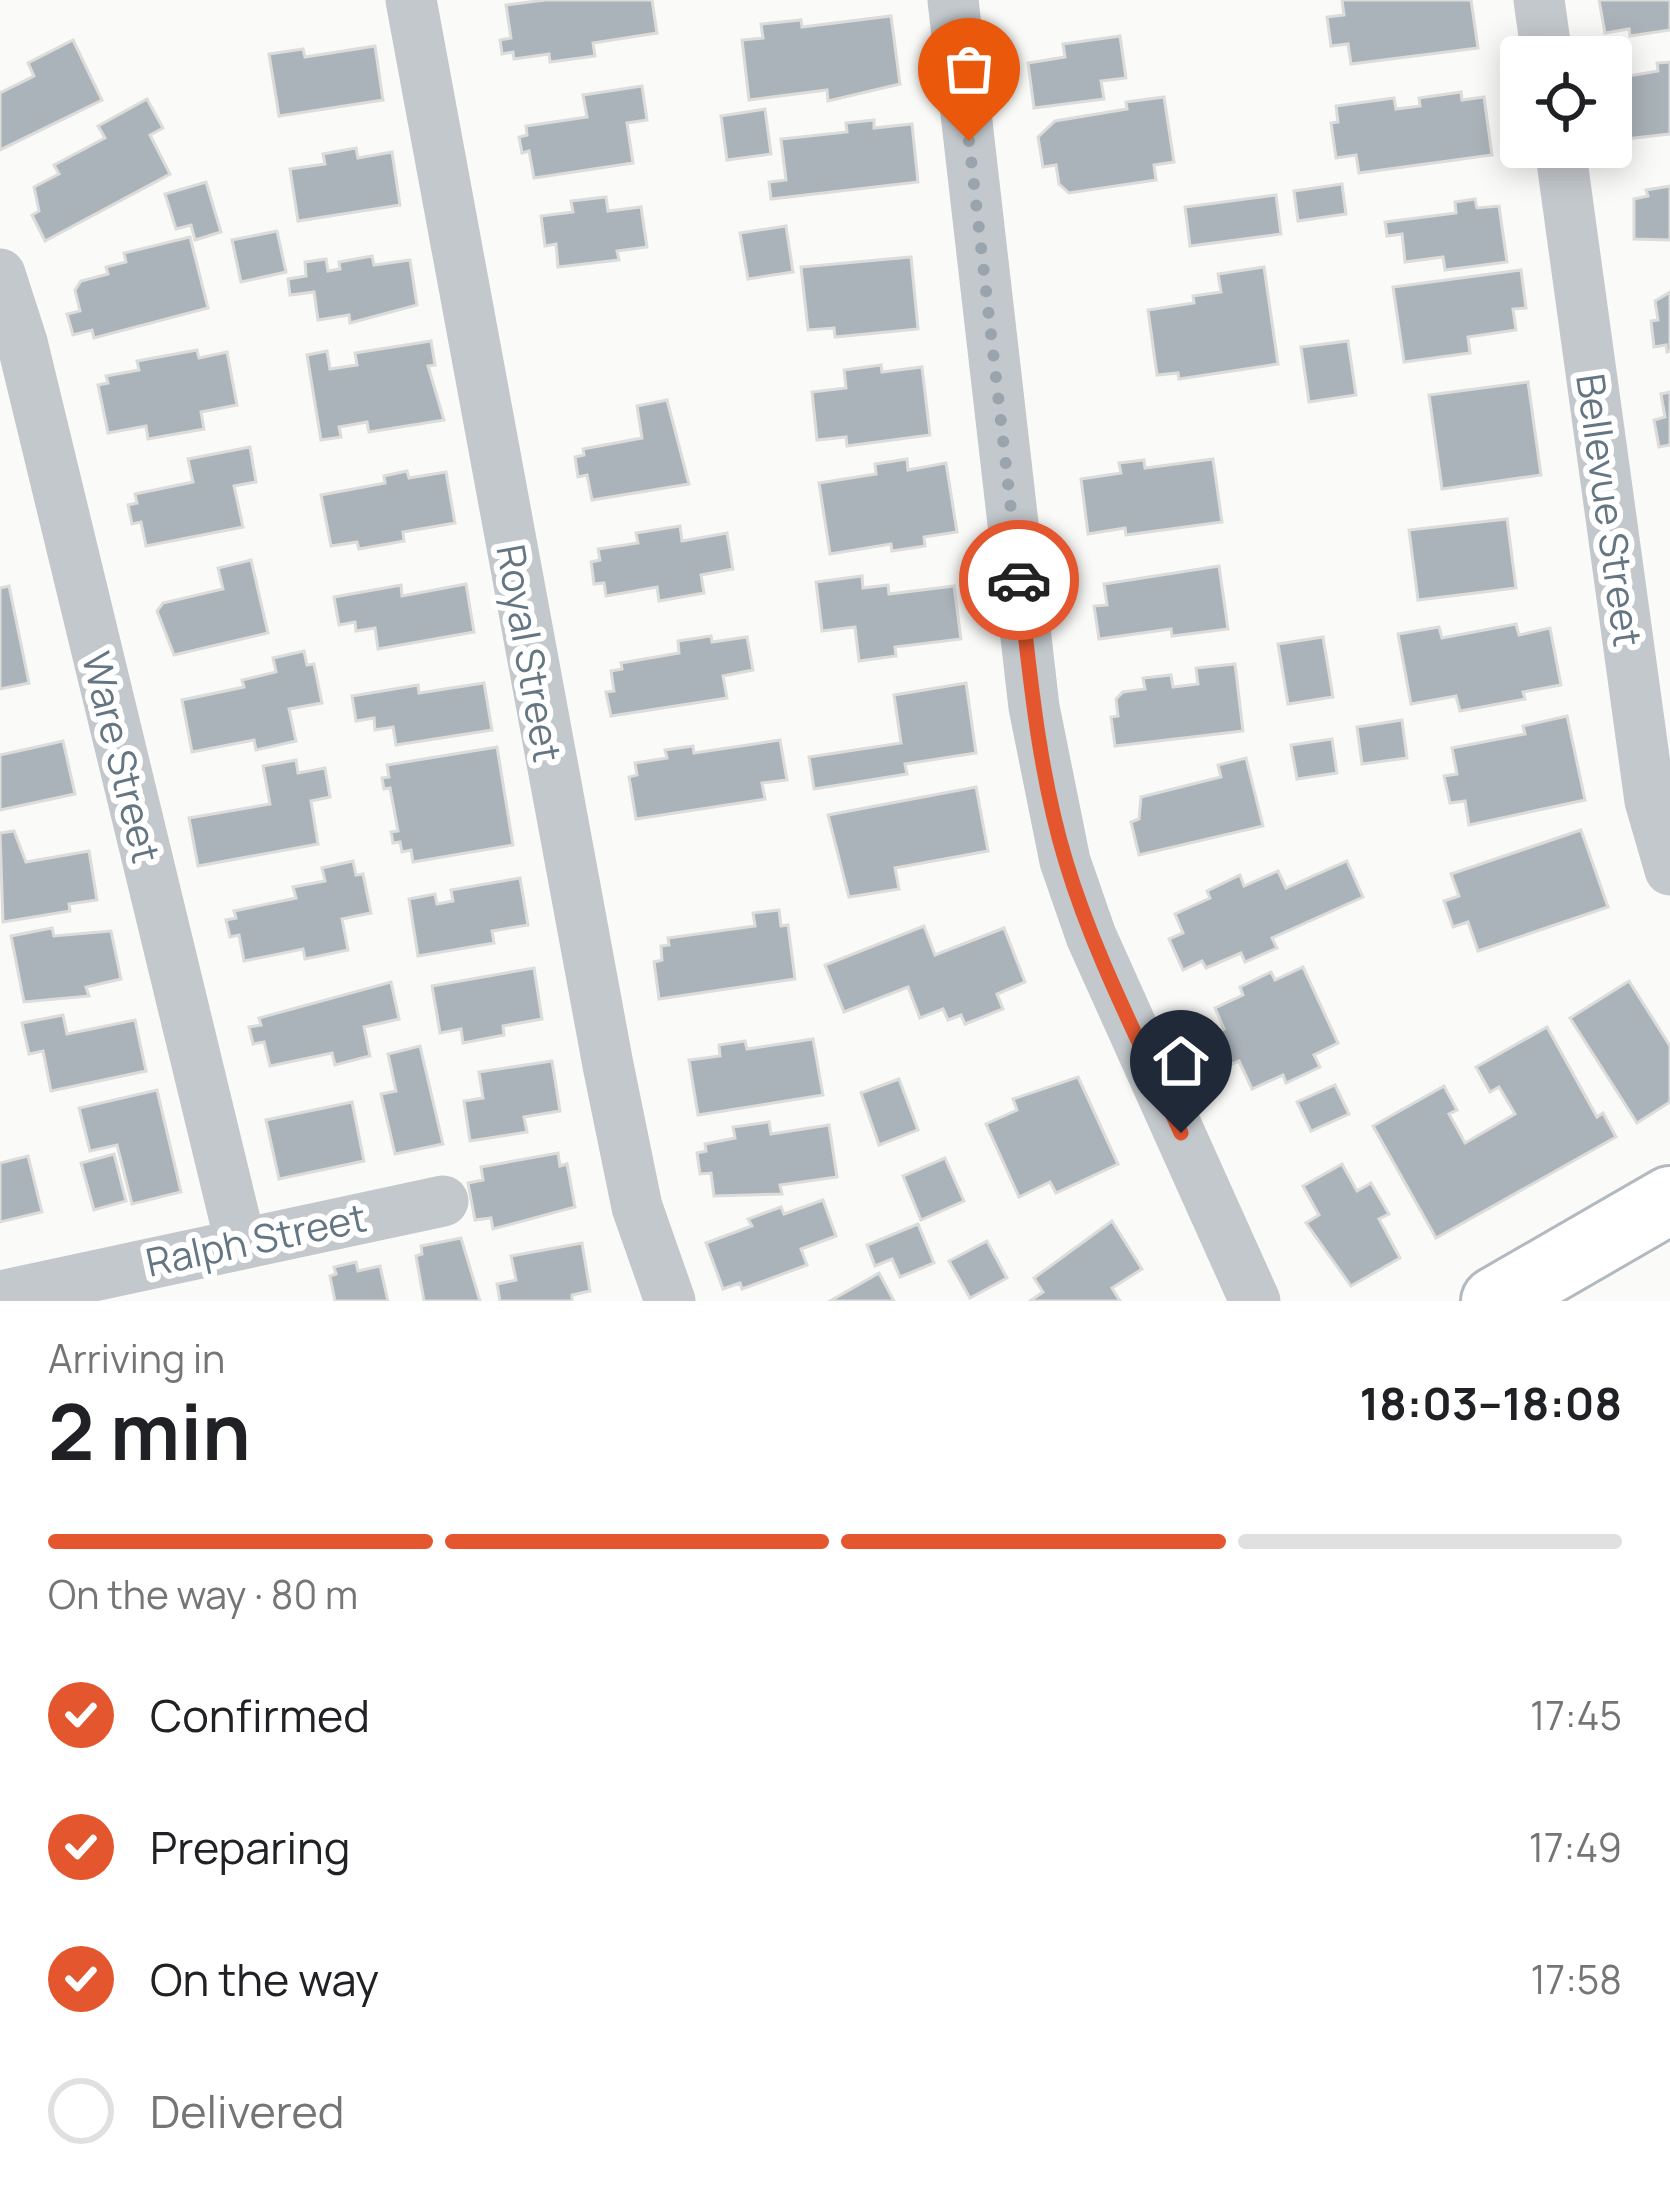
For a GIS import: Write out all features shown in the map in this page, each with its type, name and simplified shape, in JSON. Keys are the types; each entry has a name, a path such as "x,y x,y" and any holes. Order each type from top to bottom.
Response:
{"main road":[{"path":"1496,1301 1670,1200"}],"street":[{"name":"Royal Street","path":"412,0 608,1065 637,1207 670,1301"},
{"path":"953,0 1034,707 1049,794 1091,936 1255,1301"},
{"path":"1539,0 1544,36"},
{"name":"Bellevue Street","path":"1563,168 1650,801 1670,870"},
{"name":"Ware Street","path":"0,274 22,342 240,1240"},
{"name":"Ralph Street","path":"0,1296 240,1240 443,1201"}],"building":[{"path":"545,0 652,0 657,33 593,43 595,56 550,62 549,54 514,59 513,52 502,54 500,40 511,38 506,5"},
{"path":"1342,0 1471,0 1478,48 1351,64 1348,44 1331,46 1327,17 1344,15"},
{"path":"1599,0 1670,0 1670,30 1630,36 1629,29 1605,33"},
{"path":"891,16 900,84 828,101 827,90 749,100 742,40 763,38 761,24 801,20 802,27"},
{"path":"1120,36 1126,78 1101,81 1104,99 1034,108 1028,63 1065,57 1063,44"},
{"path":"73,40 102,100 0,150 0,93 34,76 28,63"},
{"path":"375,46 383,100 279,116 269,54 303,49 305,57"},
{"path":"1670,62 1670,134 1632,138 1632,75 1658,71 1657,63"},
{"path":"642,86 647,120 627,123 633,163 534,178 529,151 522,153 519,137 527,135 526,126 587,117 583,95"},
{"path":"1461,92 1462,100 1484,97 1492,155 1359,173 1356,155 1336,158 1331,123 1338,122 1336,106 1394,98 1396,109 1420,106 1419,98"},
{"path":"1164,97 1174,162 1154,165 1156,180 1069,193 1059,184 1056,165 1043,167 1038,137 1055,121 1127,109 1126,102"},
{"path":"147,99 163,128 150,135 170,174 45,241 32,215 39,211 34,187 59,174 54,165 105,138 98,126"},
{"path":"765,109 771,154 727,160 721,116"},
{"path":"874,120 874,128 912,124 918,182 771,199 769,182 786,180 781,139 847,132 846,123"},
{"path":"356,148 358,158 392,152 400,205 298,221 290,169 325,164 323,154"},
{"path":"206,182 221,232 195,240 191,225 176,229 165,194"},
{"path":"1342,184 1346,214 1298,221 1294,191"},
{"path":"1670,186 1670,240 1634,239 1634,199 1648,196 1646,190"},
{"path":"1276,195 1281,234 1190,246 1185,207"},
{"path":"606,197 608,211 641,207 647,247 617,251 619,260 558,267 556,244 545,246 541,216 573,212 571,201"},
{"path":"1475,199 1477,208 1499,206 1507,262 1445,270 1443,257 1405,262 1402,234 1387,236 1385,222 1456,213 1455,202"},
{"path":"786,226 793,272 748,279 740,233"},
{"path":"277,231 286,272 241,282 232,240"},
{"path":"190,237 208,308 94,338 92,330 73,335 67,314 80,311 75,290 81,281 108,274 106,267 126,262 124,253"},
{"path":"372,256 374,265 410,260 417,305 350,323 349,315 318,320 314,292 290,295 288,279 306,276 305,262 326,259 328,271 340,269 339,262"},
{"path":"911,257 918,329 835,337 834,328 808,330 801,267"},
{"path":"1264,267 1278,364 1179,379 1178,373 1157,375 1148,310 1194,303 1193,296 1221,292 1218,274"},
{"path":"1521,270 1526,308 1513,309 1516,330 1468,337 1470,353 1404,362 1393,287"},
{"path":"1670,292 1667,352 1666,345 1654,347 1651,321 1658,320 1655,301"},
{"path":"431,341 435,365 428,366 444,420 369,432 367,422 339,427 341,437 321,440 307,355 327,351 330,369 357,365 355,353"},
{"path":"1348,341 1356,395 1309,402 1301,347"},
{"path":"197,350 199,358 227,352 237,405 201,412 204,429 148,439 146,426 108,433 98,385 108,383 106,376 139,370 137,361"},
{"path":"881,365 882,372 922,367 930,435 847,446 846,437 817,440 812,392 846,388 844,370"},
{"path":"1528,382 1541,475 1442,489 1429,395"},
{"path":"1670,392 1670,445 1659,447 1654,420 1665,417 1661,394"},
{"path":"667,400 689,484 592,500 587,475 578,477 575,457 584,455 583,449 642,438 637,406"},
{"path":"250,447 256,482 234,486 243,527 146,546 141,522 132,524 128,505 137,503 135,494 193,482 188,459"},
{"path":"907,459 908,470 946,463 957,532 924,537 925,546 892,551 891,544 830,554 819,483 876,474 875,464"},
{"path":"1213,459 1222,522 1126,535 1125,528 1088,534 1081,479 1121,473 1119,463 1144,460 1145,468"},
{"path":"407,471 409,478 446,472 455,523 403,532 404,541 359,549 357,542 331,546 321,495 385,483 384,476"},
{"path":"1507,519 1516,588 1418,600 1409,530"},
{"path":"680,526 682,541 727,533 733,569 701,575 704,593 659,601 657,587 606,596 604,583 594,584 591,562 600,560 598,549 638,543 636,533"},
{"path":"251,560 268,633 174,655 157,611 163,603 223,589 218,568"},
{"path":"1219,566 1228,629 1172,636 1171,629 1099,639 1094,606 1107,605 1104,584"},
{"path":"862,576 863,588 888,585 889,594 954,586 961,639 895,647 896,656 859,661 855,627 822,631 816,582"},
{"path":"466,584 474,632 378,649 375,628 356,631 355,622 339,625 334,597 401,585 402,596"},
{"path":"9,586 29,683 0,689 0,588"},
{"path":"1516,624 1519,635 1550,628 1561,685 1523,692 1525,699 1460,711 1456,696 1411,704 1398,634 1439,627 1442,638"},
{"path":"711,636 712,642 747,637 753,670 723,676 727,698 611,716 606,692 614,691 611,671 622,669 621,663 679,653 678,641"},
{"path":"1323,637 1333,697 1288,704 1278,644"},
{"path":"304,651 307,665 314,664 322,703 289,709 296,741 256,750 254,740 192,752 182,700 244,687 242,680 276,672 273,658"},
{"path":"1235,664 1243,731 1115,746 1111,717 1118,716 1116,699 1123,692 1145,689 1143,678 1171,675 1173,687 1198,684 1196,668"},
{"path":"484,683 492,730 396,745 393,727 375,730 374,718 356,721 352,696 418,685 419,693"},
{"path":"966,683 976,753 905,764 907,774 814,789 809,757 901,743 894,695"},
{"path":"1567,716 1585,800 1469,825 1465,801 1450,803 1444,776 1457,774 1452,748 1525,734 1523,726"},
{"path":"1402,720 1407,758 1362,764 1357,727"},
{"path":"1332,739 1337,773 1297,779 1291,745"},
{"path":"780,740 787,780 762,783 765,799 636,819 629,777 637,775 635,763 667,758 665,750 693,746 694,753"},
{"path":"63,741 75,794 0,810 0,755"},
{"path":"497,747 513,845 413,862 411,850 402,852 400,842 393,843 391,832 398,831 390,788 384,789 382,778 389,777 387,765"},
{"path":"1246,758 1263,826 1139,855 1131,822 1139,819 1141,797 1221,777 1218,765"},
{"path":"296,760 298,773 325,768 330,797 311,801 318,844 198,866 189,818 270,804 263,766"},
{"path":"976,787 988,851 895,868 899,889 849,897 828,815"},
{"path":"1581,830 1608,907 1478,951 1468,922 1453,927 1444,901 1459,896 1451,874"},
{"path":"14,831 26,862 89,851 97,900 69,904 70,911 3,922 0,833"},
{"path":"353,861 356,875 363,874 371,913 342,919 348,950 305,959 303,949 244,961 239,935 230,937 226,920 236,918 234,911 296,898 293,887 325,881 322,868"},
{"path":"1347,861 1363,897 1272,938 1277,948 1245,962 1241,953 1206,968 1202,961 1183,970 1169,939 1183,933 1175,914 1210,898 1207,891 1240,875 1244,886 1278,871 1286,888"},
{"path":"520,878 528,925 492,931 494,943 418,956 409,899 435,894 437,904 453,901 451,890"},
{"path":"779,910 781,926 788,925 795,979 659,999 654,962 662,960 661,946 669,945 668,938 755,926 753,913"},
{"path":"924,926 935,955 1004,928 1025,982 997,994 1003,1009 965,1024 961,1015 948,1020 943,1009 920,1018 908,987 844,1012 825,965"},
{"path":"52,928 54,936 111,931 121,979 86,987 89,996 24,1002 11,936"},
{"path":"1303,967 1338,1043 1314,1055 1320,1067 1286,1083 1283,1075 1252,1089 1239,1061 1225,1067 1210,1035 1224,1029 1215,1008 1243,995 1240,987 1271,972 1275,980"},
{"path":"534,968 542,1019 503,1026 504,1035 463,1043 461,1029 440,1033 432,986"},
{"path":"1629,981 1670,1046 1670,1102 1637,1123 1570,1018"},
{"path":"391,982 399,1019 364,1027 370,1056 335,1065 332,1053 270,1066 264,1042 253,1044 249,1027 261,1025 259,1018"},
{"path":"63,1015 67,1034 135,1020 146,1071 51,1091 43,1051 29,1054 22,1023"},
{"path":"1547,1027 1597,1117 1603,1113 1616,1137 1436,1238 1373,1126 1444,1086 1457,1110 1449,1114 1465,1143 1515,1114 1499,1087 1490,1092 1476,1067"},
{"path":"813,1039 823,1095 698,1115 689,1060 720,1056 719,1045 745,1041 747,1049"},
{"path":"420,1046 443,1144 395,1154 381,1094 396,1091 388,1054"},
{"path":"552,1061 560,1111 524,1117 527,1132 470,1141 464,1101 483,1098 479,1072"},
{"path":"1078,1077 1118,1164 1056,1193 1050,1182 1019,1197 986,1124 1017,1110 1013,1099"},
{"path":"899,1079 918,1130 879,1145 861,1093"},
{"path":"1335,1085 1349,1114 1311,1131 1297,1102"},
{"path":"157,1090 181,1192 132,1204 117,1145 90,1151 79,1108"},
{"path":"352,1102 364,1161 279,1179 266,1120"},
{"path":"769,1122 771,1134 829,1125 837,1177 780,1185 782,1194 714,1196 711,1173 700,1174 697,1153 706,1151 705,1144 735,1138 733,1127"},
{"path":"558,1153 560,1166 567,1164 575,1207 493,1229 491,1218 475,1220 468,1183 483,1180 481,1167"},
{"path":"114,1154 126,1201 94,1210 81,1163"},
{"path":"28,1156 42,1212 0,1222 0,1163"},
{"path":"945,1158 964,1201 921,1220 903,1176"},
{"path":"1342,1164 1357,1191 1371,1183 1389,1214 1379,1219 1400,1258 1351,1286 1306,1223 1319,1215 1303,1186"},
{"path":"823,1200 836,1236 801,1249 807,1265 742,1289 740,1283 723,1289 706,1243 752,1226 748,1219 781,1207 784,1214"},
{"path":"1112,1221 1142,1269 1112,1288 1120,1301 1030,1301 1043,1292 1034,1278"},
{"path":"918,1224 934,1263 900,1277 892,1259 875,1266 867,1245"},
{"path":"461,1238 480,1301 424,1301 416,1256 422,1254 421,1246"},
{"path":"987,1241 1007,1278 970,1298 949,1261"},
{"path":"582,1243 590,1291 572,1295 572,1301 500,1301 497,1284 516,1280 511,1256"},
{"path":"356,1262 358,1271 380,1266 388,1301 335,1301 330,1276 336,1274 334,1267"},
{"path":"879,1273 894,1301 830,1301"}],"way so far":[{"path":"969,141 1019,580"}],"route":[{"path":"1019,580 1034,707 1065,861 1091,936 1181,1133"}]}
